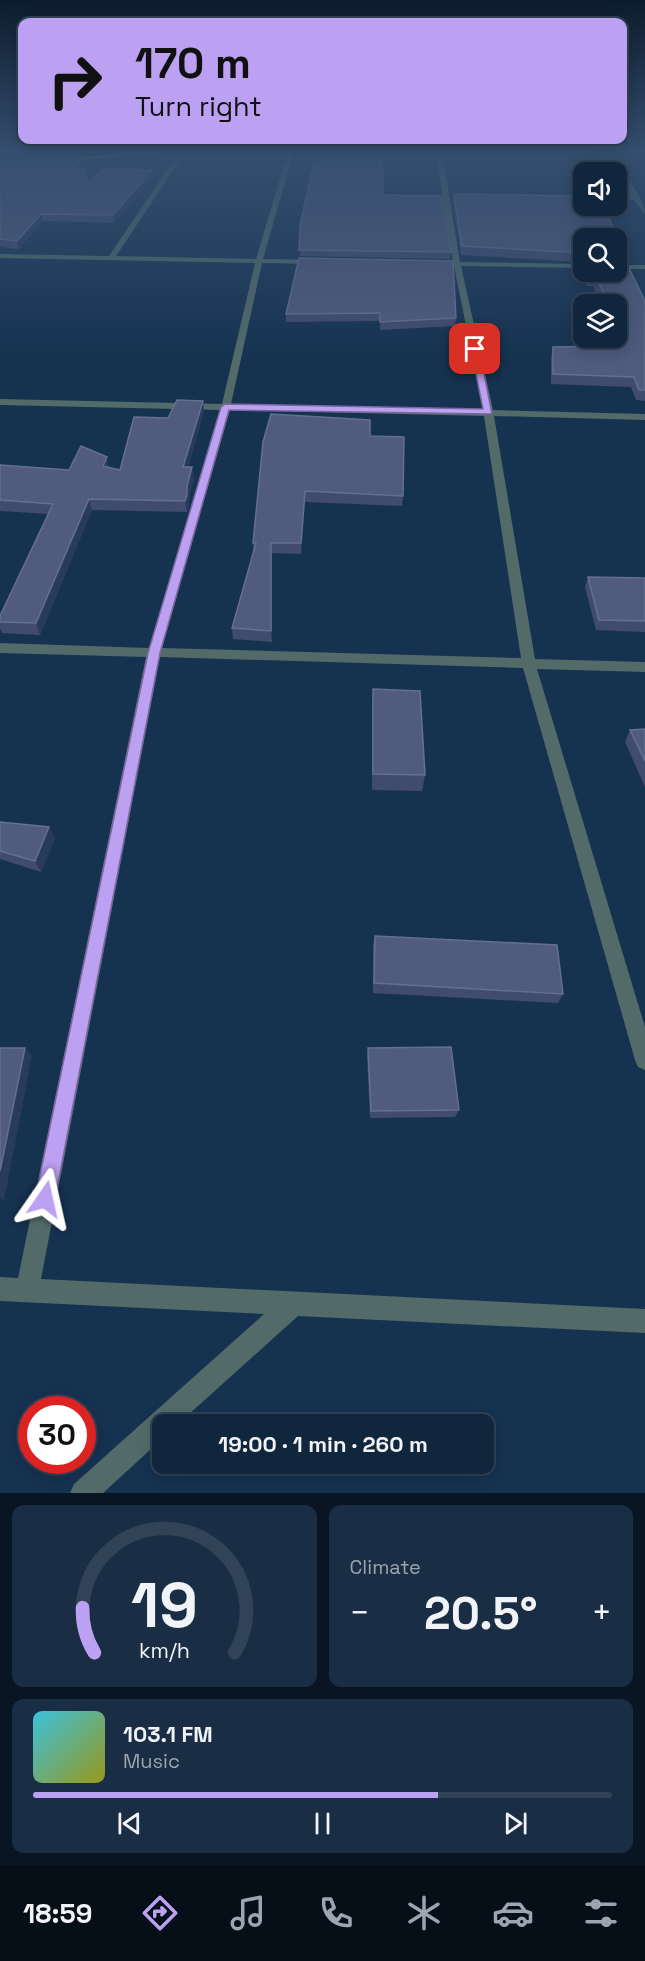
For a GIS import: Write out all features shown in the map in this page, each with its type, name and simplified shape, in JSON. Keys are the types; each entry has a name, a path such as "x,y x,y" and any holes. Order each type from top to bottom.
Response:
{"street":[{"path":"111,258 136,221"},
{"path":"27,1290 154,653 225,407 271,221"},
{"path":"452,221 451,264 488,412 529,664 645,1060"},
{"path":"0,256 329,262"},
{"path":"451,264 573,266"},
{"path":"627,267 645,267"},
{"path":"0,402 645,417"},
{"path":"0,648 645,667"},
{"path":"0,1289 645,1321"},
{"path":"83,1493 293,1304"}],"building":[{"path":"0,221 35,221 17,241 0,239"},
{"path":"301,221 446,221 451,252 299,250"},
{"path":"458,221 610,221 613,228 573,228 573,252 462,246"},
{"path":"299,258 453,261 456,318 380,322 380,313 286,314"},
{"path":"627,264 645,301 645,390 639,390 634,377 553,374 553,347 627,348 627,294 604,294 599,282 627,282"},
{"path":"177,400 203,401 183,467 192,467 185,501 89,499 36,623 0,622 0,616 53,504 0,500 0,465 69,470 81,446 107,457 103,466 120,470 134,417 168,418"},
{"path":"271,414 370,420 370,436 404,437 403,496 305,491 301,543 271,543 271,631 232,628 256,543 253,543 263,442"},
{"path":"588,577 645,578 645,621 599,620"},
{"path":"373,689 420,691 425,775 373,774"},
{"path":"645,729 645,761 630,730"},
{"path":"0,822 49,827 35,861 0,851"},
{"path":"375,936 557,945 563,994 374,983"},
{"path":"451,1047 459,1110 371,1111 368,1048"},
{"path":"0,1048 25,1048 0,1171"}],"route":[{"path":"45,1199 154,653 225,407 488,412 475,349"}]}
